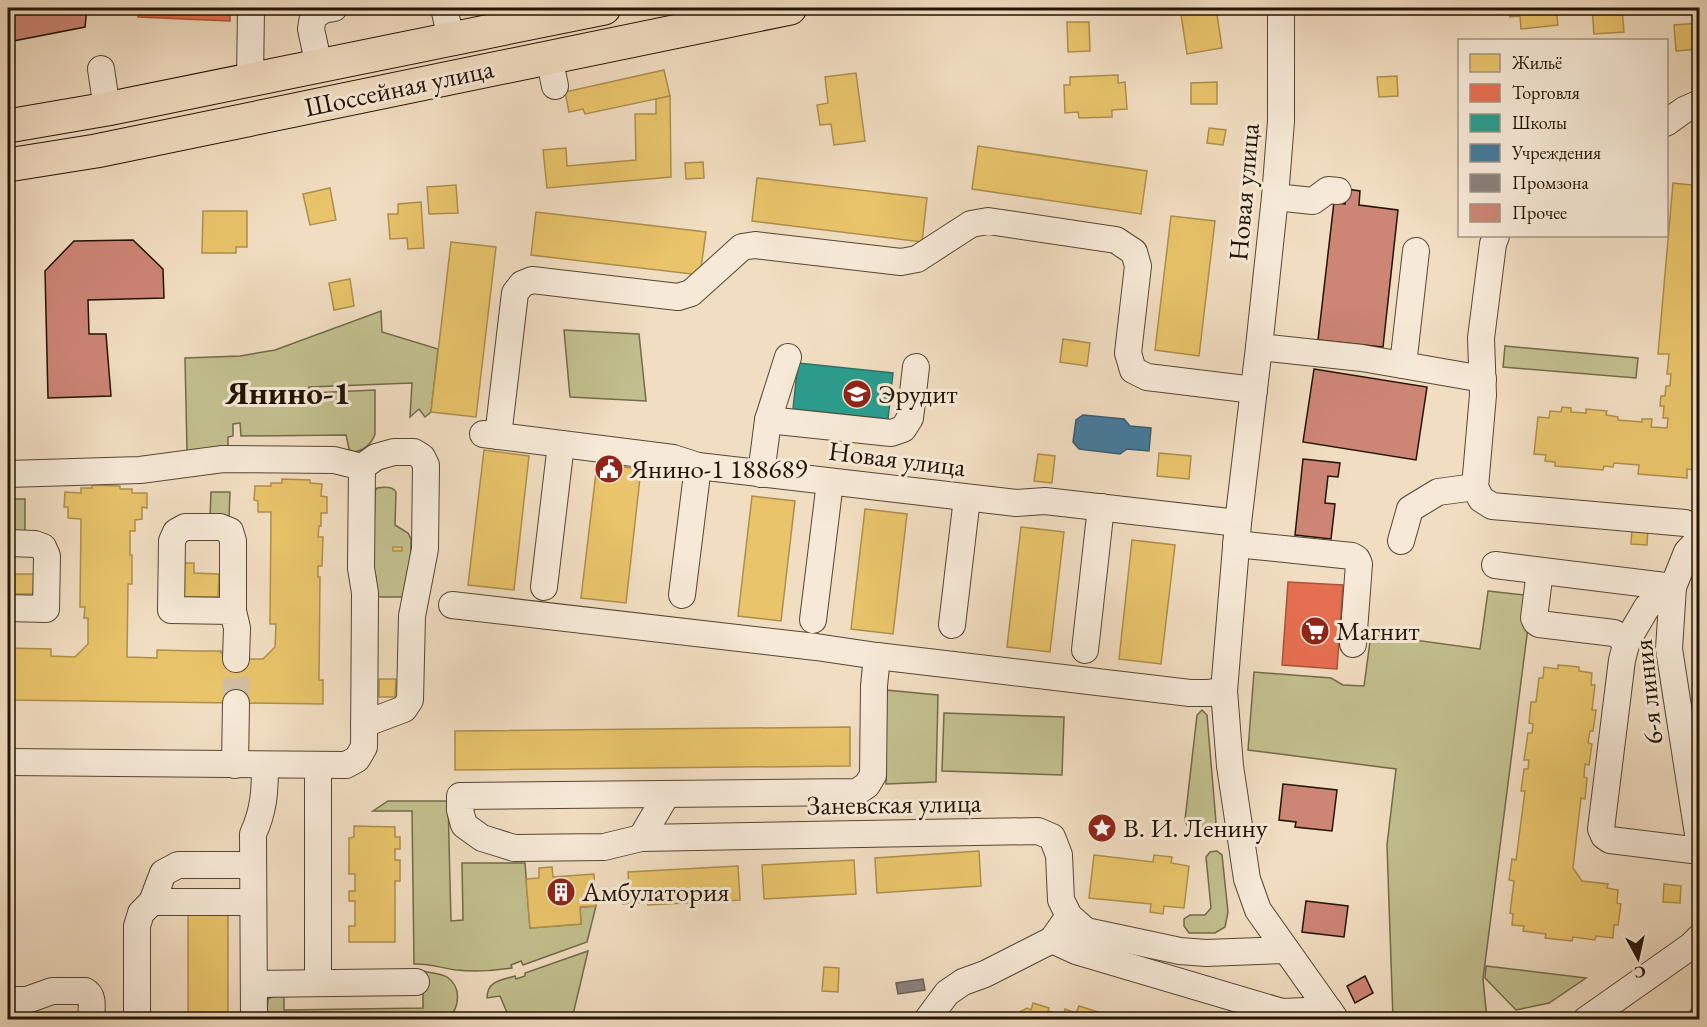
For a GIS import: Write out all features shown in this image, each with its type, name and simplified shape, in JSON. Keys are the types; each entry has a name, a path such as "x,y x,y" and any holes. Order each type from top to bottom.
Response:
{"main road":[{"name":"Шоссейная улица","path":"8,165 96,152 552,72 790,8"},
{"name":"Шоссейная улица","path":"8,126 107,110 590,9"}],"street":[{"path":"249,80 251,8"},
{"path":"319,66 311,29 313,17 323,10 334,8"},
{"path":"444,8 451,39"},
{"name":"Новая улица","path":"1281,8 1281,122 1275,196 1237,533 1224,691 1230,766 1247,879 1258,910 1332,1015"},
{"path":"101,69 107,110"},
{"path":"1668,122 1684,110 1700,103"},
{"path":"1275,196 1313,201 1328,190 1338,191"},
{"name":"Новая улица","path":"1237,533 1101,507 1045,501 1016,503 761,474 698,466 673,458 489,435 515,293 522,284 532,280 678,297 691,293 742,247 754,245 901,262 917,259 971,224 988,221 1116,240 1134,252 1138,266 1128,353 1133,370 1147,377 1254,390"},
{"path":"1496,237 1481,339 1483,395 1475,487 1480,499 1492,506 1692,530"},
{"path":"1403,365 1416,251"},
{"path":"1259,347 1362,358 1483,380"},
{"path":"761,474 768,420 788,357"},
{"path":"768,420 891,434 903,429 910,418 916,367"},
{"path":"544,587 561,444"},
{"path":"8,474 140,470 223,459 334,460 362,467 376,457 394,452 414,452 422,457 426,465 425,549 412,616 410,700 404,709 364,724"},
{"path":"682,595 698,466"},
{"path":"8,762 346,765 357,759 364,747 365,593 361,568 362,467"},
{"path":"813,620 830,482"},
{"path":"1401,541 1410,509 1438,492 1475,487"},
{"path":"952,625 967,498"},
{"path":"1085,650 1101,507"},
{"name":"6-я линия","path":"1692,530 1687,552 1673,587 1669,649 1700,849"},
{"path":"1237,533 1352,556 1357,559 1359,564 1353,644"},
{"path":"8,543 35,544 43,547 47,556 46,609 8,608"},
{"path":"1495,565 1673,587"},
{"path":"1540,571 1534,618 1536,622 1614,633 1627,641"},
{"path":"1673,587 1647,607 1627,641 1622,660 1601,829 1604,836 1610,840 1700,849"},
{"path":"452,605 1190,693 1224,691"},
{"path":"232,611 237,628 237,658"},
{"path":"641,838 667,794 857,792 867,785 873,775 873,686 877,656"},
{"path":"235,765 236,703"},
{"path":"254,1020 253,834 261,817 266,765"},
{"path":"318,765 318,983"},
{"name":"Заневская улица","path":"667,794 460,796 460,810 464,825 482,838 514,848 604,846 641,838 1038,831 1052,837 1059,855 1061,900 1069,916"},
{"path":"137,1020 137,926 141,913 152,902 163,873 178,865 253,865"},
{"path":"152,902 253,902"},
{"path":"927,1020 947,993 963,982 985,974 1052,940 1069,916 1086,931 1180,951 1206,953 1286,950"},
{"path":"1586,1020 1691,946 1700,937"},
{"path":"1052,940 1076,951 1282,1012 1332,1015"},
{"path":"254,984 416,982"},
{"path":"8,1000 27,1000 52,991 84,991 89,993 91,998 91,1020"}],"shaded area":[{"path":"381,311 382,332 438,349 431,412 425,417 419,409 410,417 412,383 309,387 310,393 375,390 375,434 369,444 353,452 349,449 346,435 241,436 240,423 233,424 233,436 228,437 228,448 187,451 185,358 240,356 275,350"},
{"path":"564,330 639,334 646,401 570,397"},
{"path":"1505,346 1638,358 1636,378 1503,367"},
{"path":"385,487 395,490 395,525 408,533 411,539 410,590 408,595 402,597 376,597 376,577 373,573 375,491 377,488"},
{"path":"211,492 230,492 229,517 210,517"},
{"path":"8,499 25,499 25,534 8,533"},
{"path":"1488,591 1532,596 1483,979 1487,1019 1393,1019 1387,845 1396,769 1248,750 1254,672 1331,678 1343,685 1364,686 1371,634 1480,649"},
{"path":"886,690 938,695 936,782 886,784"},
{"path":"1202,710 1207,715 1216,822 1213,828 1187,825 1185,820 1197,715"},
{"path":"944,713 1064,717 1062,775 942,771"},
{"path":"388,801 448,801 451,921 463,920 462,863 525,863 530,928 581,924 580,907 596,906 587,942 523,965 521,961 511,965 512,968 505,969 463,971 414,964 412,811 373,811"},
{"path":"1217,851 1222,855 1228,912 1225,927 1215,933 1189,933 1184,926 1184,919 1190,915 1205,915 1211,908 1206,857 1210,852"},
{"path":"588,951 572,1019 502,1019 508,1015 500,996 487,998 489,988 500,980 515,976 516,979 525,976 525,973"},
{"path":"1486,966 1586,978 1549,1003 1516,1010 1485,978"},
{"path":"423,971 445,976 455,986 457,1004 447,1019 266,1020 268,999 284,993 284,1010 423,1008"}],"building: Жильё":[{"path":"1180,8 1216,8 1222,48 1187,54"},
{"path":"1509,8 1556,8 1558,25 1521,29 1520,16 1510,17"},
{"path":"1622,8 1624,32 1594,34 1592,9"},
{"path":"1067,22 1089,22 1090,51 1068,52"},
{"path":"1700,23 1700,49 1676,51 1674,25"},
{"path":"664,70 670,96 585,114 583,109 569,112 565,92"},
{"path":"856,73 865,141 834,145 831,124 820,125 817,105 828,103 825,77"},
{"path":"1118,75 1118,83 1125,82 1127,109 1112,110 1112,117 1079,118 1078,112 1065,113 1064,85 1070,85 1070,77"},
{"path":"1397,76 1398,96 1379,97 1377,77"},
{"path":"1217,82 1217,104 1191,104 1191,83"},
{"path":"670,96 671,177 547,188 543,150 566,148 567,166 636,160 635,114 656,114 656,99"},
{"path":"1209,128 1226,130 1223,145 1207,143"},
{"path":"978,146 1147,171 1141,214 972,189"},
{"path":"703,162 704,178 686,179 685,163"},
{"path":"757,178 927,198 922,242 752,221"},
{"path":"1673,183 1700,186 1700,471 1687,469 1687,478 1638,474 1639,465 1614,463 1613,467 1604,466 1603,470 1555,466 1555,462 1545,461 1546,455 1534,454 1538,417 1549,418 1550,411 1561,412 1562,407 1571,408 1571,412 1586,413 1586,409 1607,411 1606,415 1618,417 1618,420 1642,422 1642,419 1652,419 1651,427 1667,428 1668,418 1663,418 1664,406 1660,406 1661,396 1665,396 1666,386 1670,386 1671,374 1667,374 1669,354 1658,354"},
{"path":"456,185 458,213 429,214 427,187"},
{"path":"330,188 336,220 310,225 303,194"},
{"path":"421,202 424,248 408,249 407,238 390,239 388,214 398,214 398,204"},
{"path":"203,211 247,211 247,247 236,247 236,253 202,253"},
{"path":"536,212 706,232 700,275 531,255"},
{"path":"1171,216 1215,221 1199,356 1155,350"},
{"path":"451,242 496,247 476,417 431,412"},
{"path":"350,279 354,306 334,310 329,283"},
{"path":"1063,339 1090,343 1087,366 1060,362"},
{"path":"484,450 529,456 514,590 468,585"},
{"path":"1159,453 1191,456 1189,479 1157,476"},
{"path":"1038,454 1055,456 1052,483 1034,481"},
{"path":"597,464 641,469 626,603 581,598"},
{"path":"282,479 310,480 310,483 322,484 321,496 327,497 327,513 321,513 318,537 323,537 322,566 318,566 318,577 320,577 319,680 323,680 323,704 8,700 8,648 51,649 51,656 75,657 88,644 88,618 84,618 85,607 80,607 81,519 68,518 68,507 64,507 65,492 81,493 81,488 92,488 92,485 120,486 120,489 132,489 132,493 147,493 147,508 142,507 142,519 135,520 135,531 130,531 132,584 128,584 127,657 157,658 157,650 221,651 221,653 233,653 233,659 263,659 275,647 276,624 270,624 271,512 258,512 258,501 254,500 255,486 271,486 271,483 282,483"},
{"path":"752,496 795,501 781,621 738,616"},
{"path":"865,509 907,514 893,634 851,629"},
{"path":"1021,527 1064,532 1050,652 1007,647"},
{"path":"1632,527 1648,528 1647,545 1631,544"},
{"path":"1132,540 1175,545 1161,664 1119,659"},
{"path":"393,547 402,547 402,551 393,551"},
{"path":"184,563 194,563 194,573 219,574 218,597 184,597"},
{"path":"8,574 34,574 33,594 8,594"},
{"path":"1558,665 1579,667 1579,671 1592,673 1591,685 1595,685 1592,710 1596,710 1593,731 1590,731 1588,743 1592,744 1589,765 1585,764 1584,777 1587,778 1585,799 1581,798 1573,868 1582,881 1608,884 1607,888 1618,890 1617,903 1621,904 1618,925 1614,925 1613,938 1596,936 1595,940 1573,937 1572,941 1545,938 1546,934 1523,931 1524,926 1512,925 1513,914 1510,913 1514,881 1509,880 1512,859 1516,860 1525,791 1521,791 1524,769 1528,769 1529,760 1524,760 1528,733 1532,733 1533,724 1529,723 1531,702 1536,702 1539,678 1543,678 1544,667 1558,669"},
{"path":"379,679 396,679 395,697 379,697"},
{"path":"850,727 850,766 455,770 455,731"},
{"path":"354,826 395,827 395,837 400,837 400,849 395,849 395,860 400,860 400,881 395,881 395,942 349,942 349,926 355,926 355,901 349,901 349,891 355,891 355,874 349,874 349,838 354,837"},
{"path":"979,851 981,886 877,893 875,858"},
{"path":"1094,855 1153,862 1154,855 1172,857 1171,863 1189,866 1184,908 1164,906 1163,914 1150,912 1151,904 1089,898"},
{"path":"854,860 856,894 764,899 762,865"},
{"path":"738,866 740,900 648,905 647,902 623,904 622,890 629,889 628,872"},
{"name":"Амбулатория","path":"552,867 553,877 594,874 596,906 580,907 581,924 530,928 526,879 539,878 539,868"},
{"path":"1664,884 1681,886 1680,903 1663,902"},
{"path":"188,911 228,911 228,1020 188,1020"},
{"path":"824,967 839,968 838,992 822,991"},
{"path":"1033,1003 1063,1016 1065,1009 1076,1013 1079,1006 1123,1020 1004,1020 1027,1008 1031,1010"}],"building: Торговля":[{"path":"138,8 230,8 230,21 138,17"},
{"path":"1288,582 1343,585 1337,669 1282,665"},
{"path":"1700,995 1700,1020 1685,1020"}],"building: Школы":[{"path":"798,363 893,373 888,419 793,409"}],"building: Учреждения":[{"path":"1083,415 1124,419 1130,426 1151,428 1149,451 1127,449 1120,454 1079,449 1073,442 1076,420"}],"building: Промзона":[{"path":"923,979 925,990 898,994 896,983"}],"building: Прочее":[{"path":"8,8 87,8 85,27 8,42"},
{"path":"1347,189 1360,191 1359,205 1398,210 1383,347 1318,340 1334,202 1345,204"},
{"path":"133,240 163,269 164,298 88,300 89,334 106,334 111,396 48,398 45,271 74,241"},
{"path":"1314,369 1427,387 1416,460 1303,442"},
{"path":"1303,459 1340,463 1338,477 1328,476 1325,503 1335,504 1331,539 1295,535"},
{"path":"1283,784 1337,790 1332,831 1295,827 1296,822 1279,820"},
{"path":"1306,901 1348,906 1344,937 1302,932"},
{"path":"1365,976 1373,993 1355,1003 1347,986"}],"tunnel":[{"path":"236,659 236,703"}],"place":[{"name":"Эрудит","path":"857,394"},
{"name":"Янино-1 188689","path":"609,469"},
{"name":"Магнит","path":"1315,631"},
{"name":"В. И. Ленину","path":"1102,828"},
{"name":"Амбулатория","path":"561,892"}],"district":[{"name":"Янино-1","path":"288,392"}]}
